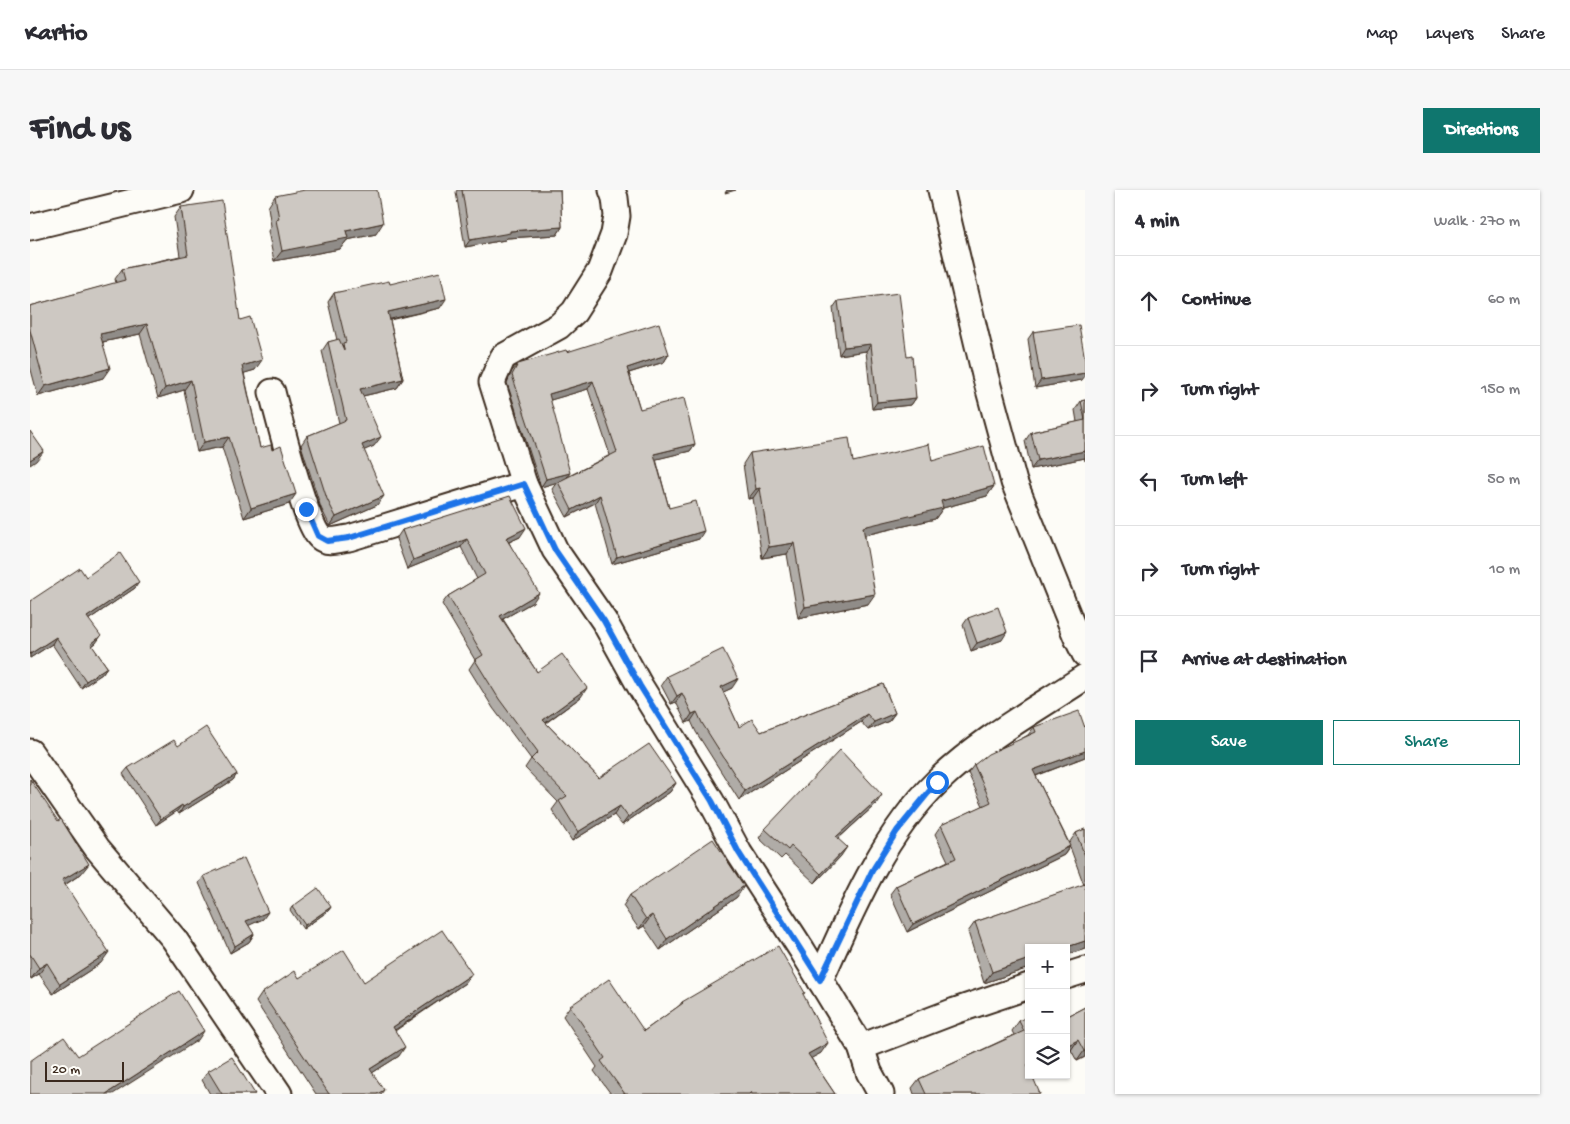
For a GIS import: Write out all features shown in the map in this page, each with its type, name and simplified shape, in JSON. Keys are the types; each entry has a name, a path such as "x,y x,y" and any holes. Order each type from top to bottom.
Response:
{"street":[{"path":"30,227 181,190"},
{"path":"612,190 617,216 614,234 600,271 574,312 559,326 504,358 492,382 524,484 555,550 604,621 640,686 712,801 739,853 861,1047 869,1072 880,1094"},
{"path":"941,190 984,375 1014,482 1085,654"},
{"path":"272,392 306,509 318,536 327,541 349,538 524,484"},
{"path":"820,980 872,871 897,831 937,782 992,737 1085,677"},
{"path":"30,752 98,848 174,938 279,1094"},
{"path":"1070,975 1085,970"},
{"path":"861,1047 954,1011 1025,987"}],"building":[{"path":"305,190 377,190 383,223 346,231 348,238 282,251 276,220 279,219 275,196"},
{"path":"462,190 560,190 562,227 510,231 510,233 470,240"},
{"path":"222,201 240,320 250,317 262,360 242,366 260,448 271,445 272,450 281,446 296,494 251,508 229,437 204,442 191,380 165,388 147,324 100,334 110,368 45,386 30,330 30,306 125,280 122,269 188,255 181,207"},
{"path":"440,272 446,299 388,312 403,379 360,389 381,437 362,445 384,496 336,517 327,499 307,436 346,420 328,342 339,339 344,350 343,343 346,342 334,293 389,281 390,284"},
{"path":"899,293 907,357 912,356 916,398 877,402 871,344 844,347 838,301"},
{"path":"659,323 669,354 627,368 640,409 684,398 695,444 654,454 669,508 696,501 704,531 617,557 600,495 572,510 558,482 617,452 593,381 549,394 570,473 546,479 512,375 518,364 566,350 567,352"},
{"path":"1079,325 1085,360 1085,373 1041,380 1033,332"},
{"path":"1085,400 1085,420 1081,401"},
{"path":"1085,420 1085,451 1038,460 1031,432"},
{"path":"30,431 44,451 30,460"},
{"path":"849,438 853,462 929,444 932,461 984,446 994,486 941,501 943,508 863,527 875,594 805,607 794,543 769,547 760,488 756,489 750,453"},
{"path":"510,496 526,528 506,538 539,593 500,616 537,672 562,654 587,688 543,720 599,778 649,744 676,783 628,817 620,806 578,832 559,801 567,796 531,759 538,752 499,699 475,660 483,655 448,596 485,574 467,539 413,560 402,530"},
{"path":"120,553 139,582 87,617 101,636 91,644 107,667 86,681 56,637 30,654 30,601 80,568 86,577"},
{"path":"998,607 1007,632 977,643 968,618"},
{"path":"723,649 738,679 721,687 739,727 752,719 761,732 883,684 895,713 874,722 867,714 745,791 697,712 692,714 682,693 677,696 667,676"},
{"path":"1079,711 1085,728 1085,751 1033,770 1070,846 913,924 896,886 956,858 941,825 991,802 974,765 988,754 1036,732 1034,727"},
{"path":"206,727 237,774 161,819 128,768 174,740 178,746"},
{"path":"840,750 882,795 836,837 847,847 821,874 791,846 788,850 765,829"},
{"path":"30,779 58,821 61,819 89,864 62,880 109,952 60,984 47,963 39,968 30,954"},
{"path":"1085,829 1085,856 1076,833"},
{"path":"713,839 744,886 667,939 652,915 646,919 630,895"},
{"path":"244,858 268,912 246,921 254,934 235,946 204,876"},
{"path":"1085,884 1085,941 1070,946 1070,944 1025,944 1025,960 992,972 975,922"},
{"path":"318,888 331,907 305,925 292,907"},
{"path":"442,930 472,974 393,1027 405,1047 370,1069 384,1090 377,1094 329,1094 262,993 295,971 299,978 344,950 364,982"},
{"path":"778,946 805,993 803,994 828,1043 808,1054 835,1094 752,1094 751,1092 749,1094 625,1094 601,1061 605,1058 570,1006 609,979 644,1031 682,1002"},
{"path":"179,991 204,1031 106,1094 30,1094 30,1061 64,1037 78,1056"},
{"path":"1085,1007 1085,1051 1078,1040 1070,1044 1070,1015"},
{"path":"1025,1018 1025,1079 1034,1079 1040,1094 926,1094 919,1079 1024,1031 1019,1021"},
{"path":"232,1057 255,1094 222,1094 208,1071"}],"route":[{"path":"306,509 318,536 327,541 349,538 524,484 555,550 596,607 640,686 712,801 739,853 820,980 872,871 897,831 937,782"}]}
